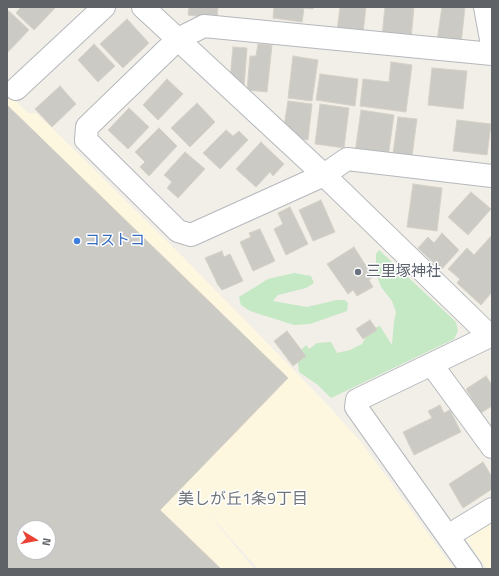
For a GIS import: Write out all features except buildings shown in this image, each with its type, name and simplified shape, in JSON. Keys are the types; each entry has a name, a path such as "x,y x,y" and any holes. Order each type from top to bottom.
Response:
{"street":[{"path":"16,89 104,7"},
{"path":"143,7 324,175 491,336 357,400 356,407 471,569"},
{"path":"485,7 492,45"},
{"path":"492,54 204,26 178,39 87,128 86,140 178,231 191,235 324,175 347,159 492,176"},
{"path":"432,365 492,447"},
{"path":"448,536 492,509"}],"shaded area":[{"name":"コストコ","path":"7,92 28,113 36,113 58,134 180,254 324,401 361,442 454,569 258,569 204,508 254,569 7,569"},
{"path":"492,517 492,569 487,569 463,535"}],"green space":[{"path":"379,250 456,322 458,331 454,339 331,398 318,385 299,372 297,354 306,345 309,349 317,343 331,342 337,353 350,350 362,344 371,329 380,326 392,345 396,312 392,301 381,287 376,273 376,254"},
{"path":"294,273 311,276 314,283 306,288 278,295 273,301 307,307 337,300 345,300 348,303 347,311 310,324 294,325 250,311 241,305 239,297 268,279"}],"place":[{"name":"コストコ","path":"77,241"},
{"name":"三里塚神社","path":"358,272"}],"district":[{"name":"美しが丘1条9丁目","path":"243,500"}]}
